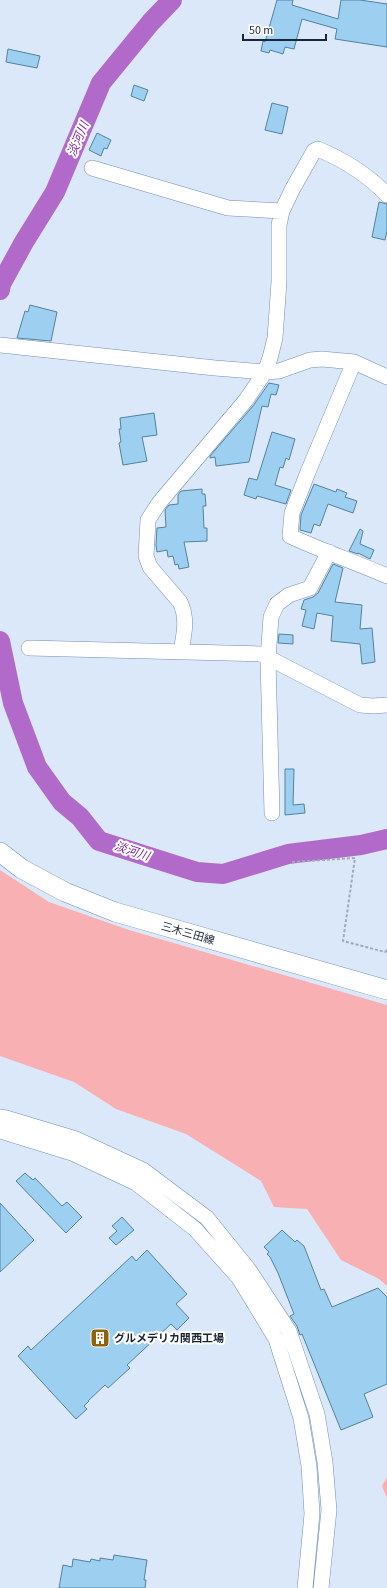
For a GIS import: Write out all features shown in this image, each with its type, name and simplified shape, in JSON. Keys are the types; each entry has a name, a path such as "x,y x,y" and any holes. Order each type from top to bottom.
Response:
{"main road":[{"name":"三木三田線","path":"0,852 22,869 65,892 115,912 387,990"}],"street":[{"path":"181,652 186,628 183,607 150,567 146,556 148,520 159,503 246,400 265,372 275,338 279,282 279,225 282,211 292,190 314,152 318,149 341,158 375,182 387,195"},
{"path":"92,168 228,208 282,211"},
{"path":"0,345 265,372 279,370 310,360 322,359 354,362 387,377"},
{"path":"354,362 292,512 290,536 315,548 329,552 387,576"},
{"path":"272,813 268,658 271,617 277,604 290,595 310,588 329,552"},
{"path":"29,648 261,654 360,705 387,705"},
{"path":"0,1117 76,1139 143,1170 207,1218 250,1270 289,1331 317,1414 325,1462 329,1510 321,1588"},
{"path":"0,1131 72,1153 136,1183 195,1229 239,1278 276,1339 301,1418 309,1466 312,1514 305,1588"}],"path":[{"path":"292,862 355,858 343,941 384,952 387,950"}],"shaded area":[{"path":"0,870 49,902 129,930 387,1005 387,1286 379,1279 341,1260 307,1209 274,1207 261,1181 186,1134 116,1109 74,1082 0,1056"},
{"path":"387,1477 387,1498 382,1486"}],"building":[{"path":"277,0 293,0 292,5 338,19 341,0 360,0 387,4 387,47 335,39 337,29 302,19 294,49 285,47 283,54 270,50 269,53 261,51"},
{"path":"8,49 40,56 37,68 6,62"},
{"path":"134,85 148,90 144,101 131,96"},
{"path":"272,103 288,107 282,134 265,130"},
{"path":"97,133 111,140 107,149 104,148 101,156 89,150"},
{"path":"379,202 387,204 387,231 385,240 372,237"},
{"path":"30,305 57,312 51,341 17,338 25,311 28,312"},
{"path":"269,383 279,385 276,395 271,394 268,407 262,406 249,462 216,466 215,457 210,458 210,456 253,406"},
{"path":"154,413 157,435 142,437 147,461 123,465 119,443 121,442 119,429 121,429 120,418"},
{"path":"272,432 295,439 289,460 286,458 283,468 280,467 275,485 291,490 286,504 257,496 256,499 244,495 249,478 257,480"},
{"path":"314,484 336,492 337,489 347,493 345,497 357,501 353,513 328,504 320,526 314,524 311,533 300,530 301,515"},
{"path":"202,489 202,494 205,494 206,506 203,506 204,528 207,528 207,541 184,542 189,567 179,569 178,564 175,565 173,556 168,557 167,550 157,552 157,528 166,527 165,510 169,505 178,504 178,495 181,491"},
{"path":"360,529 363,531 360,544 374,550 370,559 358,553 349,551"},
{"path":"333,564 343,568 335,602 362,605 360,629 372,628 375,662 362,664 360,644 331,641 333,616 317,613 314,629 302,626 306,610 301,609 304,600 313,597 318,593"},
{"path":"279,634 293,635 293,644 278,643"},
{"path":"285,769 294,769 293,805 304,804 305,813 285,815"},
{"path":"25,1173 33,1180 35,1178 62,1206 67,1202 82,1217 66,1233 16,1181"},
{"path":"0,1203 34,1240 0,1272"},
{"path":"122,1217 134,1230 116,1245 109,1238 117,1231 112,1226"},
{"path":"282,1230 295,1242 297,1240 304,1246 321,1290 324,1289 332,1307 378,1288 387,1297 387,1384 364,1394 373,1417 341,1430 302,1334 300,1335 297,1326 290,1316 294,1314 278,1273 267,1254 269,1252 264,1247"},
{"name":"グルメデリカ関西工場","path":"147,1250 187,1294 176,1304 189,1318 177,1330 171,1324 127,1365 130,1368 108,1388 105,1385 88,1401 84,1406 87,1409 76,1419 18,1356 28,1346 31,1350 132,1256 136,1261"},
{"path":"114,1555 147,1560 144,1580 146,1580 145,1588 59,1588 63,1565 72,1567 73,1559 90,1562 91,1559 100,1561 100,1558 113,1560"}],"waterway":[{"name":"淡河川","path":"0,290 1,284 24,242 55,192 101,83 151,22 172,0"},
{"name":"淡河川","path":"0,641 13,703 37,767 62,802 80,817 99,841 197,872 223,874 288,854 361,845 387,839"}],"place":[{"name":"グルメデリカ関西工場","path":"100,1338"}]}
